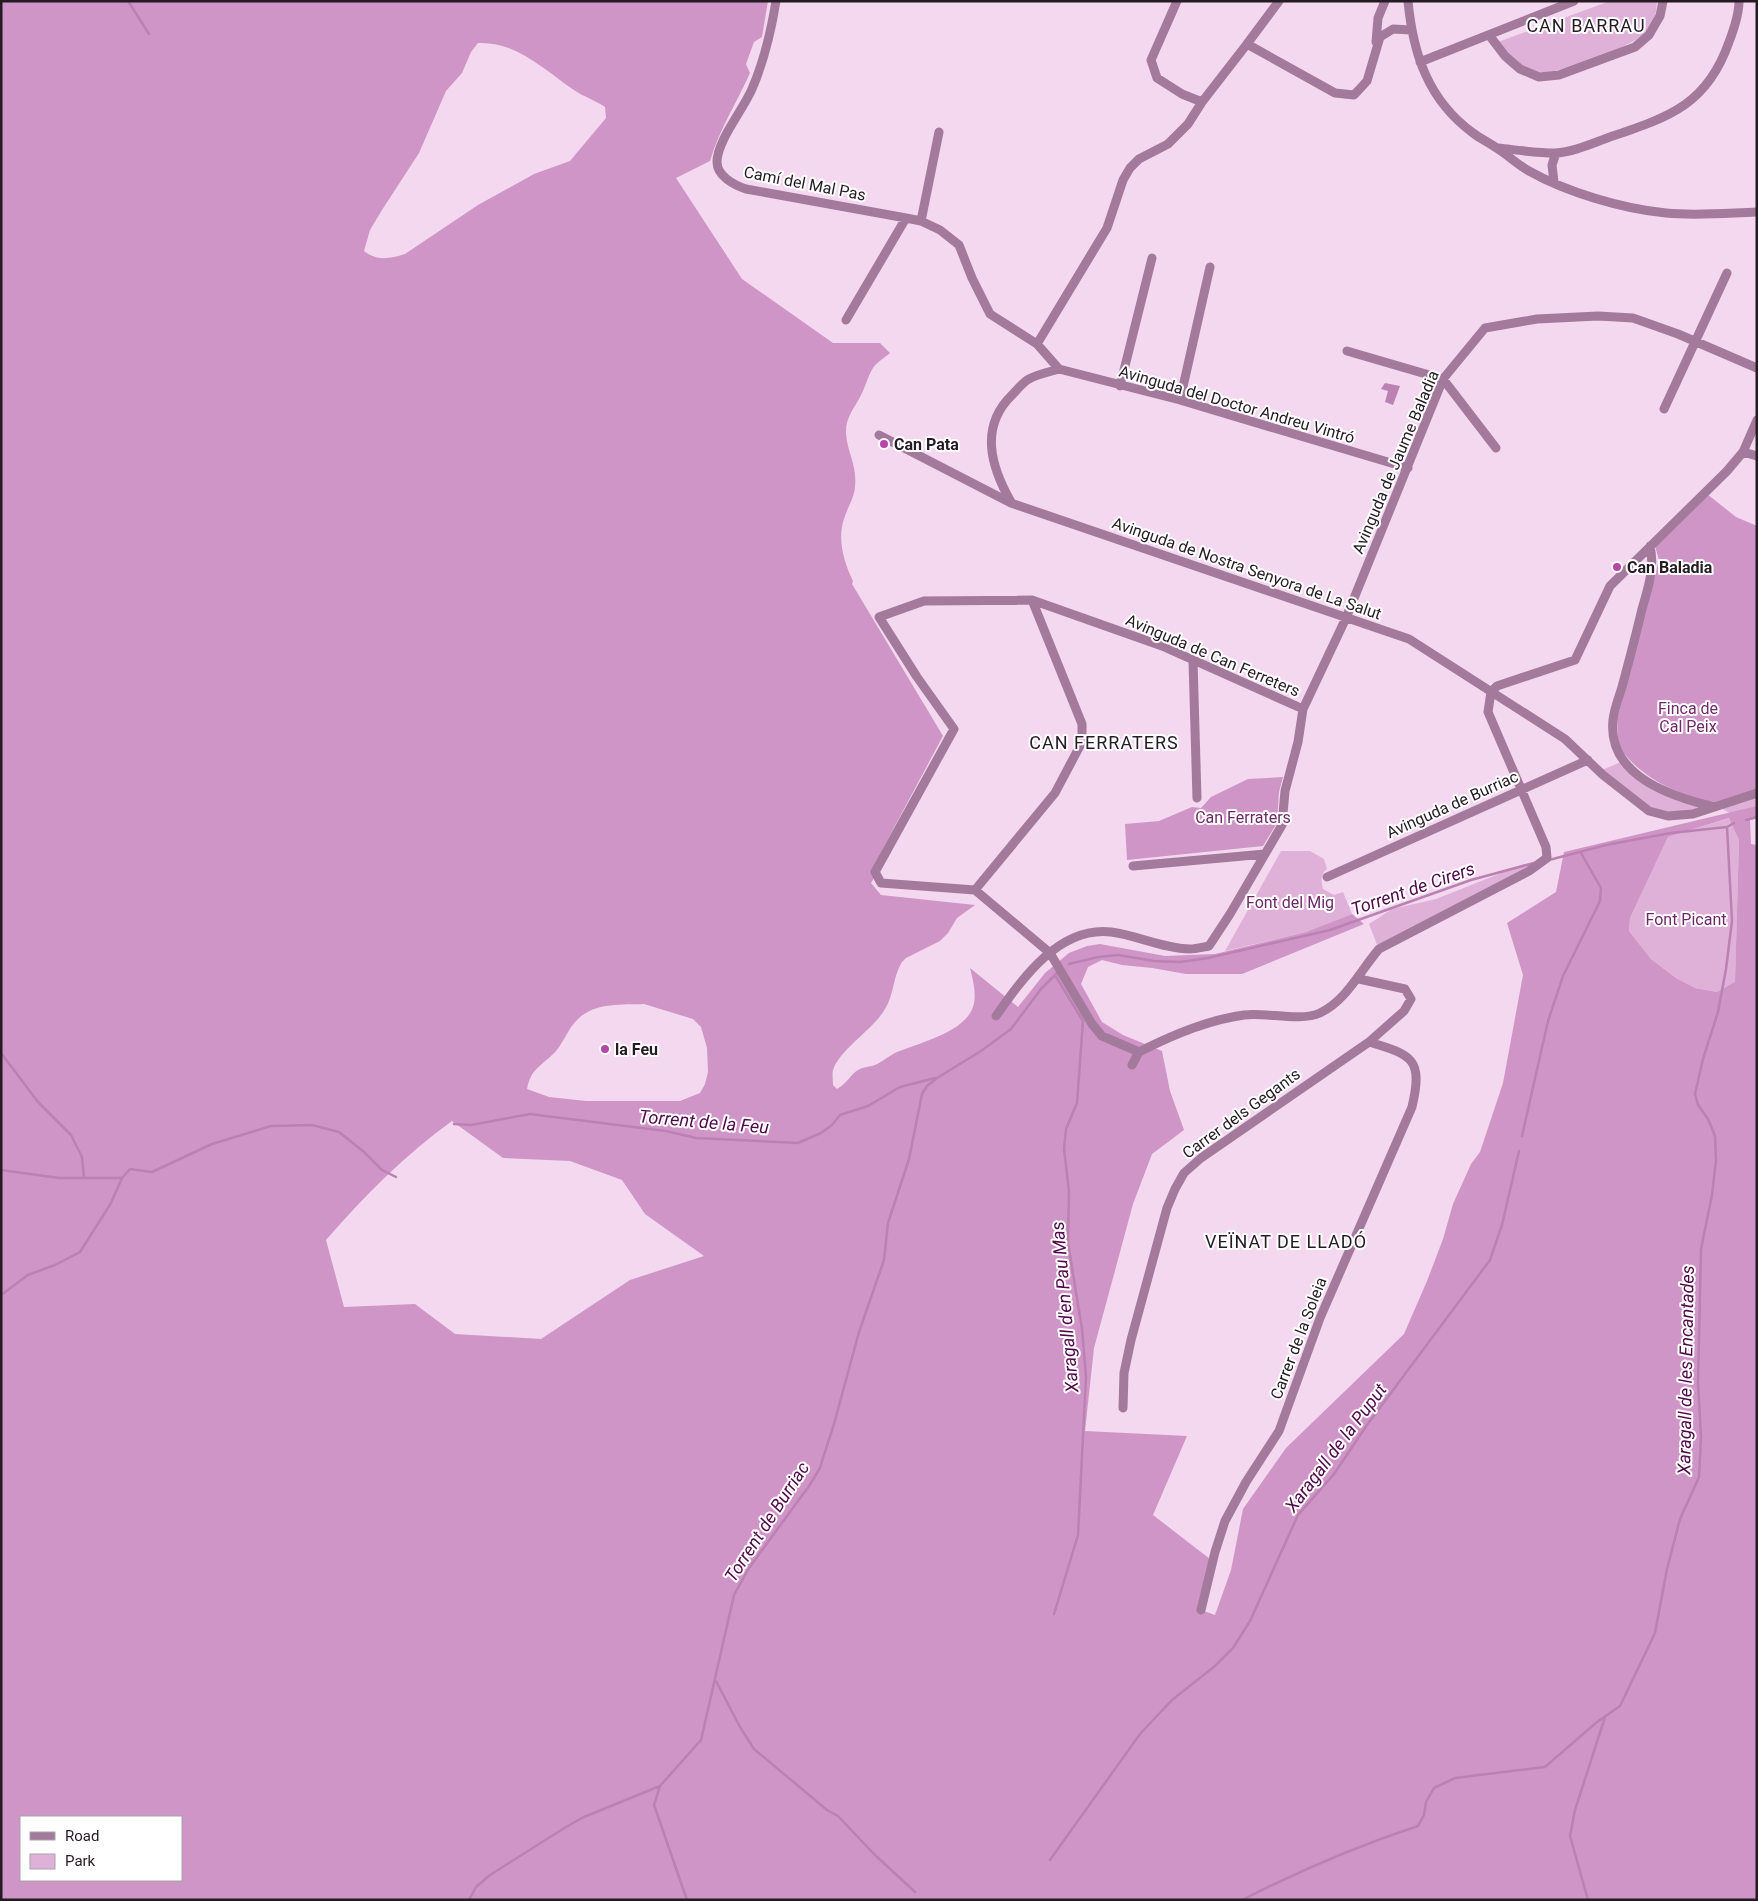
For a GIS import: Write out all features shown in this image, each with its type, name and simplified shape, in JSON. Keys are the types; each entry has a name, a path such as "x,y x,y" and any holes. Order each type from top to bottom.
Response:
{"street":[{"name":"Camí del Mal Pas","path":"776,1 769,41 760,68 718,155 718,166 721,173 737,186 746,189 921,221 940,230 959,245 972,278 990,314 1037,344 1059,369"},
{"path":"1177,1 1151,60 1157,78 1182,94 1202,102"},
{"path":"1037,344 1107,228 1123,180 1130,168 1139,159 1168,144 1188,124 1202,102 1279,1"},
{"path":"1247,44 1335,93 1354,95 1367,81 1374,51 1378,18 1385,1"},
{"path":"1408,1 1411,30 1420,62 1430,84 1449,112 1473,133 1498,148 1528,171 1567,190 1636,208 1666,213 1757,212"},
{"path":"1420,62 1574,1"},
{"path":"1489,35 1505,56 1520,69 1539,77 1560,75 1635,47 1649,35 1660,16 1663,1"},
{"path":"1498,148 1556,153 1575,149 1663,118 1686,104 1715,75 1724,57 1734,28 1739,1"},
{"path":"1374,51 1380,37 1393,29 1411,30"},
{"path":"921,221 938,132"},
{"path":"1554,182 1552,165 1556,153"},
{"path":"846,320 906,218"},
{"path":"1120,386 1152,258"},
{"path":"1180,400 1210,267"},
{"path":"1664,409 1727,273"},
{"name":"Avinguda de Jaume Baladia","path":"1050,953 1078,936 1095,932 1111,932 1189,949 1209,946 1282,825 1285,791 1298,742 1303,709 1346,618 1443,379 1485,328 1537,319 1598,316 1633,318 1757,368"},
{"path":"1347,351 1443,379 1496,448"},
{"path":"1011,503 999,481 991,454 992,433 1002,404 1028,379 1059,369"},
{"name":"Avinguda del Doctor Andreu Vintró","path":"1059,369 1180,400 1408,468"},
{"path":"1132,1065 1140,1052 1162,1040 1206,1023 1245,1015 1301,1016 1319,1014 1336,1002 1358,978 1366,964 1379,950 1529,871 1547,858 1546,847 1488,712 1491,692 1497,686 1575,660 1610,586 1727,471 1743,452 1757,420"},
{"name":"Avinguda de Nostra Senyora de La Salut","path":"879,434 1011,503 1409,639 1565,739 1603,774 1649,811 1668,816 1693,814 1757,793"},
{"path":"1743,452 1757,456"},
{"path":"1650,546 1653,559 1648,589 1613,720 1615,745 1623,761 1646,782 1683,800 1716,807"},
{"path":"1032,600 1082,724 1082,742 1055,793 975,890 1050,953 1092,1024 1102,1036 1140,1052"},
{"name":"Avinguda de Can Ferreters","path":"975,890 881,883 875,872 954,729 878,617 924,601 1032,600 1162,646 1303,709"},
{"path":"1193,660 1197,798"},
{"name":"Avinguda de Burriac","path":"1327,877 1588,760"},
{"path":"1133,866 1265,854"},
{"path":"996,1016 1035,966 1050,953"},
{"name":"Carrer dels Gegants","path":"1122,1408 1124,1373 1141,1300 1174,1189 1184,1173 1201,1158 1369,1042 1404,1011 1411,999 1405,989 1358,978"},
{"name":"Carrer de la Soleia","path":"1201,1610 1215,1552 1225,1521 1246,1482 1279,1432 1320,1318 1412,1107 1416,1088 1416,1075 1413,1063 1400,1051 1369,1042"}],"green space":[{"path":"1,1 768,1 762,37 754,42 746,64 750,73 723,127 710,161 676,178 742,279 833,343 880,343 890,353 873,368 847,423 846,434 854,466 855,487 842,527 842,551 853,581 852,584 943,736 874,865 878,871 871,883 881,895 975,905 957,918 948,933 940,941 906,958 902,962 888,1004 880,1017 849,1047 837,1062 833,1070 833,1085 837,1089 860,1069 875,1065 895,1053 939,1036 960,1024 968,1016 975,998 970,968 1018,1007 1045,973 1069,953 1087,946 1100,944 1165,956 1215,954 1306,932 1352,914 1364,924 1242,974 1186,974 1122,965 1102,960 1088,967 1081,984 1102,1022 1123,1035 1162,1051 1170,1091 1184,1130 1152,1154 1133,1204 1094,1348 1085,1431 1187,1436 1153,1515 1210,1559 1201,1610 1215,1615 1231,1570 1243,1509 1286,1448 1404,1334 1443,1239 1453,1204 1471,1164 1480,1152 1503,1083 1523,975 1507,923 1556,892 1564,852 1757,806 1757,818 1750,820 1751,844 1757,845 1757,1900 1,1900","holes":["478,43 505,47 529,58 578,92 605,107 606,118 570,161 534,174 478,205 405,254 383,258 369,254 364,251 370,230 419,153 446,91 462,73 471,52","1729,818 1739,840 1735,982 1717,992 1695,988 1676,978 1651,959 1629,931 1630,918 1668,837","644,1004 693,1019 701,1027 707,1048 708,1072 700,1093 680,1101 586,1101 549,1097 527,1089 533,1073 555,1052 578,1019 601,1007","452,1121 503,1158 570,1161 622,1180 645,1214 704,1256 630,1280 541,1339 455,1334 415,1304 344,1307 326,1240 370,1192 401,1162"]},
{"path":"1610,1 1657,1 1653,21 1646,32 1626,45 1596,58 1563,69 1533,71 1516,62 1498,42"},
{"name":"Finca de Cal Peix","path":"1707,494 1736,517 1757,526 1757,789 1721,802 1691,797 1648,776 1636,766 1620,746 1617,719 1659,560 1655,546"},
{"path":"1621,762 1644,782 1707,807 1671,813 1650,809 1639,802 1602,770"},
{"name":"Can Ferraters","path":"1283,777 1279,792 1277,823 1263,846 1127,860 1125,824 1159,821 1192,807 1201,808 1211,797 1248,779"},
{"path":"1757,795 1757,811 1735,816 1719,807"},
{"name":"Font Picant","path":"1730,818 1739,840 1735,983 1717,992 1695,988 1676,978 1651,959 1629,931 1630,918 1668,837"},
{"name":"Font del Mig","path":"1281,851 1310,851 1324,859 1327,869 1323,873 1322,878 1323,889 1334,895 1343,892 1352,914 1306,932 1225,951"},
{"path":"1536,862 1378,947 1369,924 1392,909 1436,899 1524,864"}],"shaded area":[{"path":"1385,383 1400,386 1393,405 1385,402 1388,391 1381,389"}],"waterway":[{"path":"128,1 149,34"},
{"name":"Torrent de Cirers","path":"1746,820 1757,817"},
{"name":"Torrent de Cirers","path":"1549,860 1606,845 1671,833 1727,827 1734,823"},
{"name":"Xaragall de les Encantades","path":"1242,1900 1328,1860 1418,1826 1424,1815 1426,1802 1434,1788 1455,1778 1545,1767 1597,1722 1620,1706 1655,1633 1667,1569 1680,1519 1699,1477 1701,1437 1698,1383 1701,1249 1712,1195 1716,1160 1715,1136 1708,1119 1698,1105 1695,1094 1703,1059 1718,1012 1732,921 1727,827"},
{"name":"Xaragall de la Puput","path":"1522,1136 1548,1021 1563,976 1600,901 1601,888 1581,853"},
{"name":"Torrent de Cirers","path":"1069,964 1098,957 1118,955 1154,961 1180,962 1208,958 1330,930 1471,880 1534,863"},
{"name":"Torrent de Burriac","path":"469,1900 476,1887 490,1875 566,1827 584,1817 660,1786 701,1740 734,1595 749,1568 820,1468 859,1332 884,1260 888,1223 909,1159 922,1094 927,1086 937,1078 981,1051 1011,1029 1041,989 1057,973"},
{"name":"Xaragall d'en Pau Mas","path":"1054,1614 1078,1535 1086,1377 1082,1329 1068,1243 1069,1191 1064,1149 1066,1129 1077,1103 1083,1021 1055,975"},
{"path":"1,1053 38,1102 71,1135 82,1157 84,1178"},
{"name":"Torrent de la Feu","path":"454,1124 471,1125 530,1114 666,1131 696,1138 798,1143 821,1133 832,1125 840,1115 868,1106 900,1087 935,1078"},
{"path":"1,1295 28,1275 55,1265 80,1252 111,1203 122,1178 130,1169 152,1172 212,1144 271,1126 312,1125 339,1132 364,1152 382,1170 396,1177"},
{"name":"Xaragall de la Puput","path":"1050,1860 1140,1734 1172,1700 1215,1666 1233,1648 1250,1621 1298,1515 1334,1474 1367,1425 1490,1260 1502,1225 1519,1151"},
{"path":"1,1170 59,1178 122,1178"},
{"path":"716,1681 754,1749 827,1810 838,1816 874,1854 915,1892"},
{"path":"1588,1900 1570,1836 1575,1810 1605,1717"},
{"path":"660,1786 654,1805 687,1900"}],"place":[{"name":"Can Pata","path":"884,444"},
{"name":"Can Baladia","path":"1617,567"},
{"name":"la Feu","path":"605,1049"}],"district":[{"name":"CAN BARRAU","path":"1586,26"},
{"name":"CAN FERRATERS","path":"1104,743"},
{"name":"VEÏNAT DE LLADÓ","path":"1286,1242"}]}
